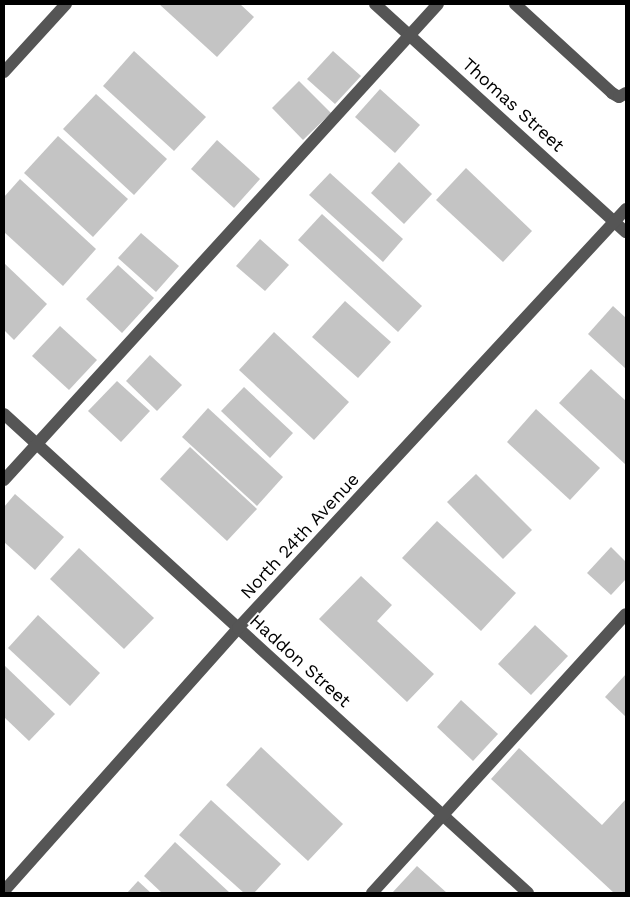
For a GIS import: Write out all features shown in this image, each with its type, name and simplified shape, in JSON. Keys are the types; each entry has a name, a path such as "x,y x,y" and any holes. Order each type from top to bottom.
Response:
{"street":[{"path":"4,72 66,4"},
{"name":"Thomas Street","path":"375,4 626,232"},
{"path":"4,480 438,4"},
{"path":"515,4 612,93 618,97 626,93"},
{"name":"North 24th Avenue","path":"4,890 238,628 626,209"},
{"name":"Haddon Street","path":"4,414 528,893"},
{"path":"372,893 626,614"}],"building":[{"path":"159,4 240,4 254,17 217,57"},
{"path":"134,51 206,117 174,151 103,86"},
{"path":"333,51 361,76 335,104 307,79"},
{"path":"299,81 331,113 303,140 272,108"},
{"path":"380,89 420,125 395,153 355,117"},
{"path":"96,94 167,159 134,195 63,129"},
{"path":"58,136 128,199 93,237 24,173"},
{"path":"217,140 260,179 234,208 191,169"},
{"path":"399,162 432,194 404,224 371,193"},
{"path":"466,168 532,231 503,262 436,200"},
{"path":"330,173 403,239 383,262 309,195"},
{"path":"20,179 96,249 63,286 4,232 4,197"},
{"path":"322,214 422,306 398,332 298,240"},
{"path":"141,233 179,266 156,292 118,258"},
{"path":"260,239 289,265 265,291 236,266"},
{"path":"4,263 47,304 14,340 4,330"},
{"path":"118,265 154,298 122,333 86,299"},
{"path":"345,301 391,342 358,378 312,337"},
{"path":"613,306 626,318 626,369 588,334"},
{"path":"60,326 97,360 69,390 32,356"},
{"path":"274,332 349,402 314,440 239,370"},
{"path":"150,355 182,385 157,411 126,381"},
{"path":"591,369 626,401 626,465 559,403"},
{"path":"117,381 150,411 121,442 88,411"},
{"path":"244,387 293,433 270,458 221,411"},
{"path":"208,408 283,477 257,506 182,437"},
{"path":"536,409 600,468 570,500 507,442"},
{"path":"190,447 257,509 227,541 160,479"},
{"path":"476,474 532,530 503,559 447,502"},
{"path":"15,494 64,537 35,570 4,542 4,507"},
{"path":"437,521 516,593 481,631 402,558"},
{"path":"611,547 626,562 626,579 611,595 587,573"},
{"path":"79,548 154,618 124,649 50,579"},
{"path":"361,576 392,605 377,621 434,674 407,702 319,619"},
{"path":"38,615 100,673 70,706 8,648"},
{"path":"535,625 568,656 531,695 498,664"},
{"path":"4,665 55,714 29,741 4,717"},
{"path":"626,674 626,717 605,697"},
{"path":"461,700 498,734 473,761 437,727"},
{"path":"261,747 343,824 308,861 226,785"},
{"path":"519,748 602,825 626,799 626,893 614,893 491,779"},
{"path":"211,800 281,864 254,893 244,893 179,835"},
{"path":"175,842 230,893 162,893 144,876"},
{"path":"417,866 447,893 392,893"},
{"path":"138,881 151,893 127,893"}]}
